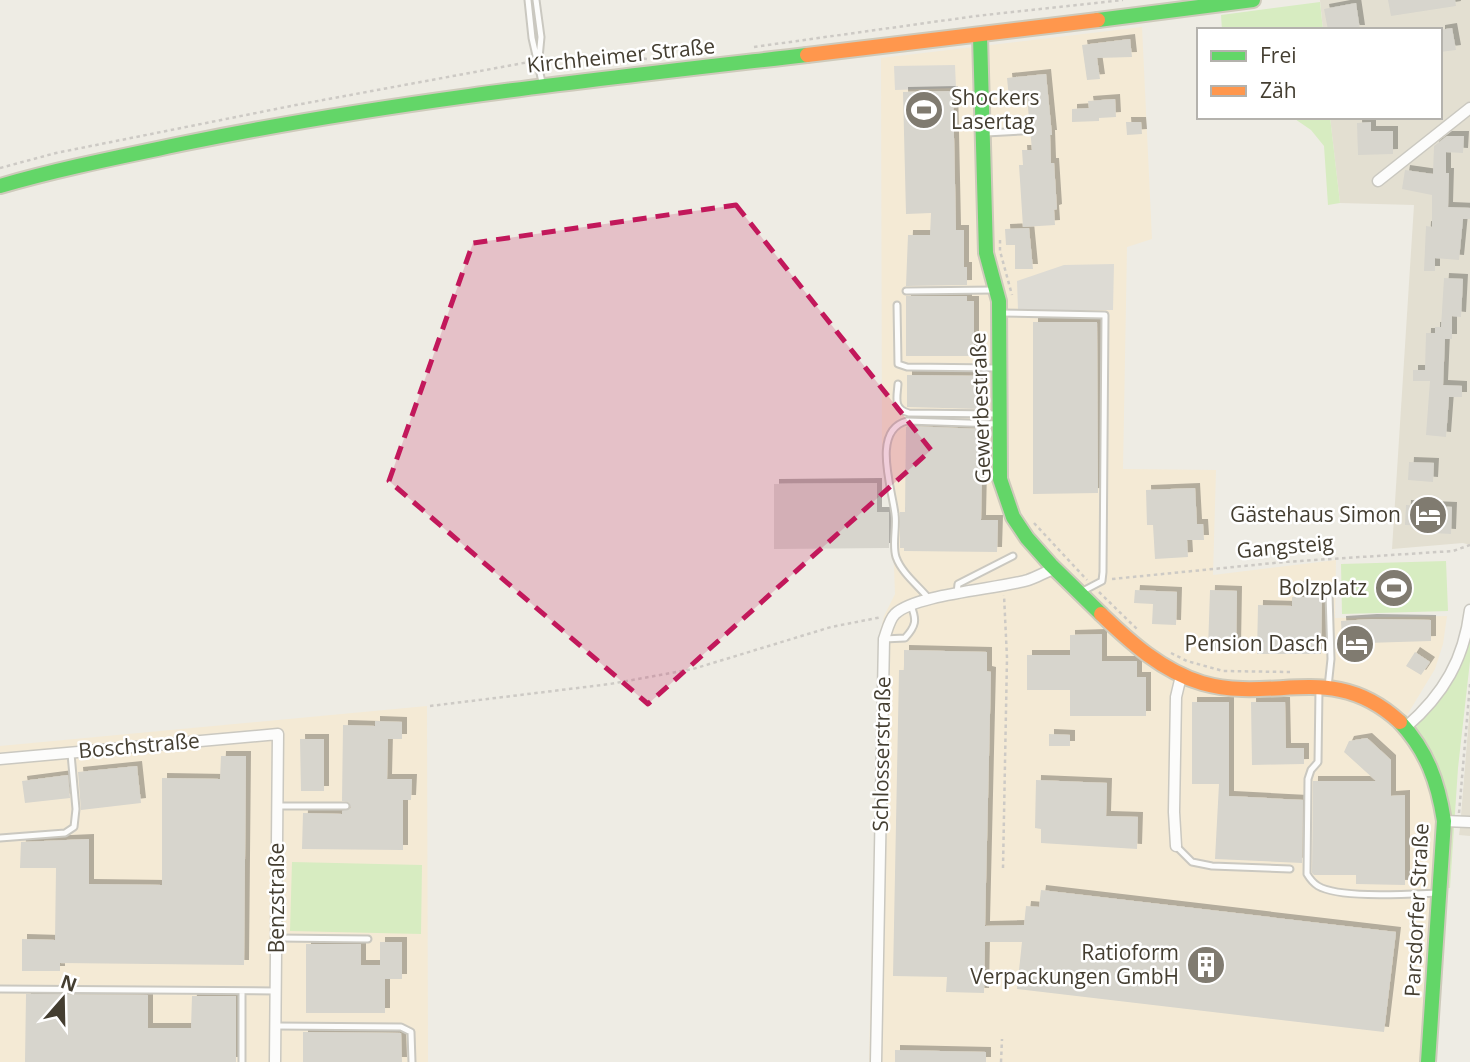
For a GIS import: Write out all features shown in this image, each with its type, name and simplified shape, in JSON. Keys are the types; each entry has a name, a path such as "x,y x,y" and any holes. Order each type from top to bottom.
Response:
{"street":[{"name":"Kirchheimer Straße","path":"0,186 56,170 271,125 542,85 980,36 1253,0"},
{"name":"Gewerbestraße","path":"980,36 986,253 999,313 1000,479 1007,504 1019,527 1054,569 1079,593 1141,650 1181,676 1221,687 1345,688 1369,700 1406,727"},
{"path":"1378,181 1470,108"},
{"path":"895,614 930,600 1028,580 1054,569"},
{"path":"1406,727 1424,712 1442,691 1462,652 1470,610"},
{"name":"Schlosserstraße","path":"876,1062 884,639 895,614"},
{"path":"1176,846 1176,697 1181,676"},
{"name":"Parsdorfer Straße","path":"1406,727 1430,764 1444,821 1428,1062"},
{"name":"Boschstraße","path":"0,759 278,734"},
{"name":"Benzstraße","path":"275,1062 278,734"},
{"path":"1444,821 1470,822"}],"lane":[{"path":"528,0 532,38 542,85"},
{"path":"536,0 541,37 539,61"},
{"path":"983,133 1022,131"},
{"path":"906,291 996,290"},
{"path":"897,305 898,364 907,367 1000,369"},
{"path":"999,313 1105,315 1102,581 1079,593"},
{"path":"898,384 897,405 901,411 1000,419"},
{"path":"930,600 904,572 895,556 896,516 886,461 888,438 898,423 907,421 1000,419"},
{"path":"957,593 958,584 967,578 1013,556"},
{"path":"1306,585 1324,586 1329,594 1331,659 1324,687 1318,762 1308,779 1307,874 1321,888 1339,892 1389,895 1441,893"},
{"path":"884,639 905,638 914,629 916,618 911,606"},
{"path":"0,838 65,833 72,830 76,818 71,752"},
{"path":"278,806 346,806"},
{"path":"1176,846 1192,862 1290,869"},
{"path":"277,938 368,939"},
{"path":"0,989 276,991"},
{"path":"242,1062 243,991"},
{"path":"275,1026 401,1027 411,1032 412,1062"}],"path":[{"path":"754,47 975,16 1124,0"},
{"path":"539,61 615,55 647,59"},
{"name":"Gangsteig","path":"1102,581 1284,562 1453,551 1470,545"},
{"path":"1003,584 1007,658 1003,868"},
{"path":"430,706 611,684 693,669 831,628 895,614"},
{"path":"1001,1062 1002,1039"}],"highlighted area":[{"path":"736,205 931,450 648,704 389,481 473,243"}],"shaded area":[{"path":"1320,0 1470,0 1470,545 1463,543 1392,549 1414,205 1340,203 1330,119 1442,119 1442,28 1323,28"},
{"path":"1142,27 1152,239 1127,247 1123,469 1216,470 1213,575 1336,560 1335,618 1447,616 1443,644 1435,669 1401,725 1429,766 1438,799 1435,913 1421,1062 869,1062 879,637 884,616 895,594 892,513 882,460 881,58"},
{"path":"955,65 956,88 895,90 894,66"},
{"path":"1114,264 1113,310 1018,310 1017,281 1064,265"},
{"path":"1470,705 1470,836 1459,835"},
{"path":"427,706 428,1062 0,1062 0,746"}],"green space":[{"path":"1320,2 1323,28 1222,28 1221,15"},
{"path":"1295,119 1330,119 1340,203 1328,205 1324,146 1311,130"},
{"name":"Bolzplatz","path":"1446,561 1448,611 1342,614 1341,564"},
{"path":"1470,629 1470,661 1458,768 1450,888 1447,888 1449,831 1415,728 1456,671"},
{"path":"292,862 422,865 421,934 290,931"}],"building":[{"path":"1388,0 1455,0 1456,6 1391,16"},
{"path":"1356,3 1360,28 1328,28 1324,9"},
{"path":"1452,28 1456,50 1442,52 1442,30"},
{"path":"1130,39 1132,57 1097,58 1100,79 1087,80 1082,45"},
{"path":"1046,74 1052,135 1051,163 1054,163 1057,209 1054,210 1055,225 1023,227 1019,165 1023,165 1022,150 1032,150 1027,97 1009,98 1007,78"},
{"path":"953,91 956,230 964,230 967,285 906,286 908,235 930,235 931,213 906,214 903,92"},
{"path":"1115,99 1116,117 1072,122 1072,109 1089,108 1088,101"},
{"path":"1126,122 1141,122 1142,134 1127,135"},
{"path":"1371,122 1371,131 1393,131 1393,154 1358,155 1357,123"},
{"path":"1447,136 1464,136 1463,153 1446,152 1446,173 1449,173 1448,207 1470,208 1470,219 1463,219 1459,260 1435,258 1435,271 1424,271 1426,226 1432,227 1432,195 1402,189 1405,170 1433,174 1434,146"},
{"path":"1029,228 1033,269 1015,269 1015,245 1006,245 1005,229"},
{"path":"1444,278 1463,279 1461,317 1452,316 1452,339 1445,339 1443,385 1462,386 1462,397 1449,397 1446,437 1426,435 1430,381 1413,381 1413,370 1425,370 1426,333 1435,333 1435,327 1441,327"},
{"path":"906,296 967,296 967,301 974,301 974,356 906,356"},
{"path":"1033,322 1097,322 1098,493 1033,494"},
{"path":"907,375 981,376 981,409 907,407"},
{"path":"908,426 983,429 981,520 998,520 997,552 904,551 904,548 900,548 900,512 905,512"},
{"path":"1409,462 1434,463 1433,482 1408,480"},
{"path":"877,483 877,512 889,512 889,548 774,549 774,484"},
{"path":"1195,488 1197,524 1203,524 1204,540 1187,540 1188,557 1155,559 1153,525 1147,525 1146,490"},
{"path":"1406,505 1452,507 1451,534 1434,533 1435,526 1405,525"},
{"path":"1135,590 1177,592 1176,625 1152,624 1153,604 1134,603"},
{"path":"1210,590 1237,591 1236,650 1208,649"},
{"path":"1292,597 1322,597 1321,654 1257,654 1258,605 1292,606"},
{"path":"1431,620 1431,641 1366,643 1367,658 1343,659 1341,621"},
{"path":"1102,634 1102,661 1137,661 1137,677 1146,677 1146,716 1070,716 1070,690 1027,690 1027,655 1070,655 1070,635"},
{"path":"904,650 987,652 987,671 991,672 985,926 1024,925 1026,906 1039,907 1041,890 1396,932 1384,1032 1017,989 1022,942 985,942 984,993 946,992 947,977 893,976 899,670 904,670"},
{"path":"1415,652 1430,662 1421,675 1406,666"},
{"path":"1192,702 1229,702 1229,796 1303,800 1302,863 1215,859 1219,784 1192,784"},
{"path":"1251,702 1285,702 1286,748 1304,748 1304,764 1252,765"},
{"path":"375,721 402,722 402,739 388,739 387,779 412,779 411,800 403,800 403,850 302,849 303,813 342,814 342,811 351,808 349,802 342,801 343,725 375,726"},
{"path":"1049,734 1070,735 1070,746 1049,746"},
{"path":"1367,738 1391,760 1391,796 1405,795 1405,885 1356,884 1356,875 1312,873 1313,781 1376,781 1344,752 1349,741"},
{"path":"300,739 324,739 324,791 301,791"},
{"path":"221,756 246,756 244,965 60,963 60,971 22,971 22,939 55,940 56,868 20,868 21,842 89,839 89,884 162,885 162,778 220,779"},
{"path":"137,766 141,803 81,810 78,772"},
{"path":"68,775 70,798 25,803 22,781"},
{"path":"1036,780 1107,783 1106,816 1138,817 1137,849 1041,843 1041,829 1035,828"},
{"path":"380,942 402,942 402,979 385,979 385,1013 306,1013 306,944 361,944 361,965 380,965"},
{"path":"26,994 148,995 148,1028 191,1028 192,996 236,996 236,1062 25,1062"},
{"path":"303,1032 401,1033 402,1062 303,1062"},
{"path":"895,1050 986,1052 986,1062 895,1062"}],"traffic: fast":[{"path":"1098,20 1253,0"},
{"path":"980,36 986,253 999,301 1000,479 1013,517 1027,538 1101,614"},
{"path":"0,186 140,153 341,115 496,92 807,55"},
{"path":"1400,722 1417,744 1430,768 1444,821 1428,1062"}],"traffic: slow":[{"path":"807,55 1098,20"},
{"path":"1101,614 1147,654 1187,678 1229,688 1327,688 1351,693 1375,703 1400,722"}],"place":[{"name":"Shockers Lasertag","path":"924,110"},
{"name":"Gästehaus Simon","path":"1428,515"},
{"name":"Bolzplatz","path":"1394,588"},
{"name":"Pension Dasch","path":"1355,644"},
{"name":"Ratioform Verpackungen GmbH","path":"1206,965"}]}
